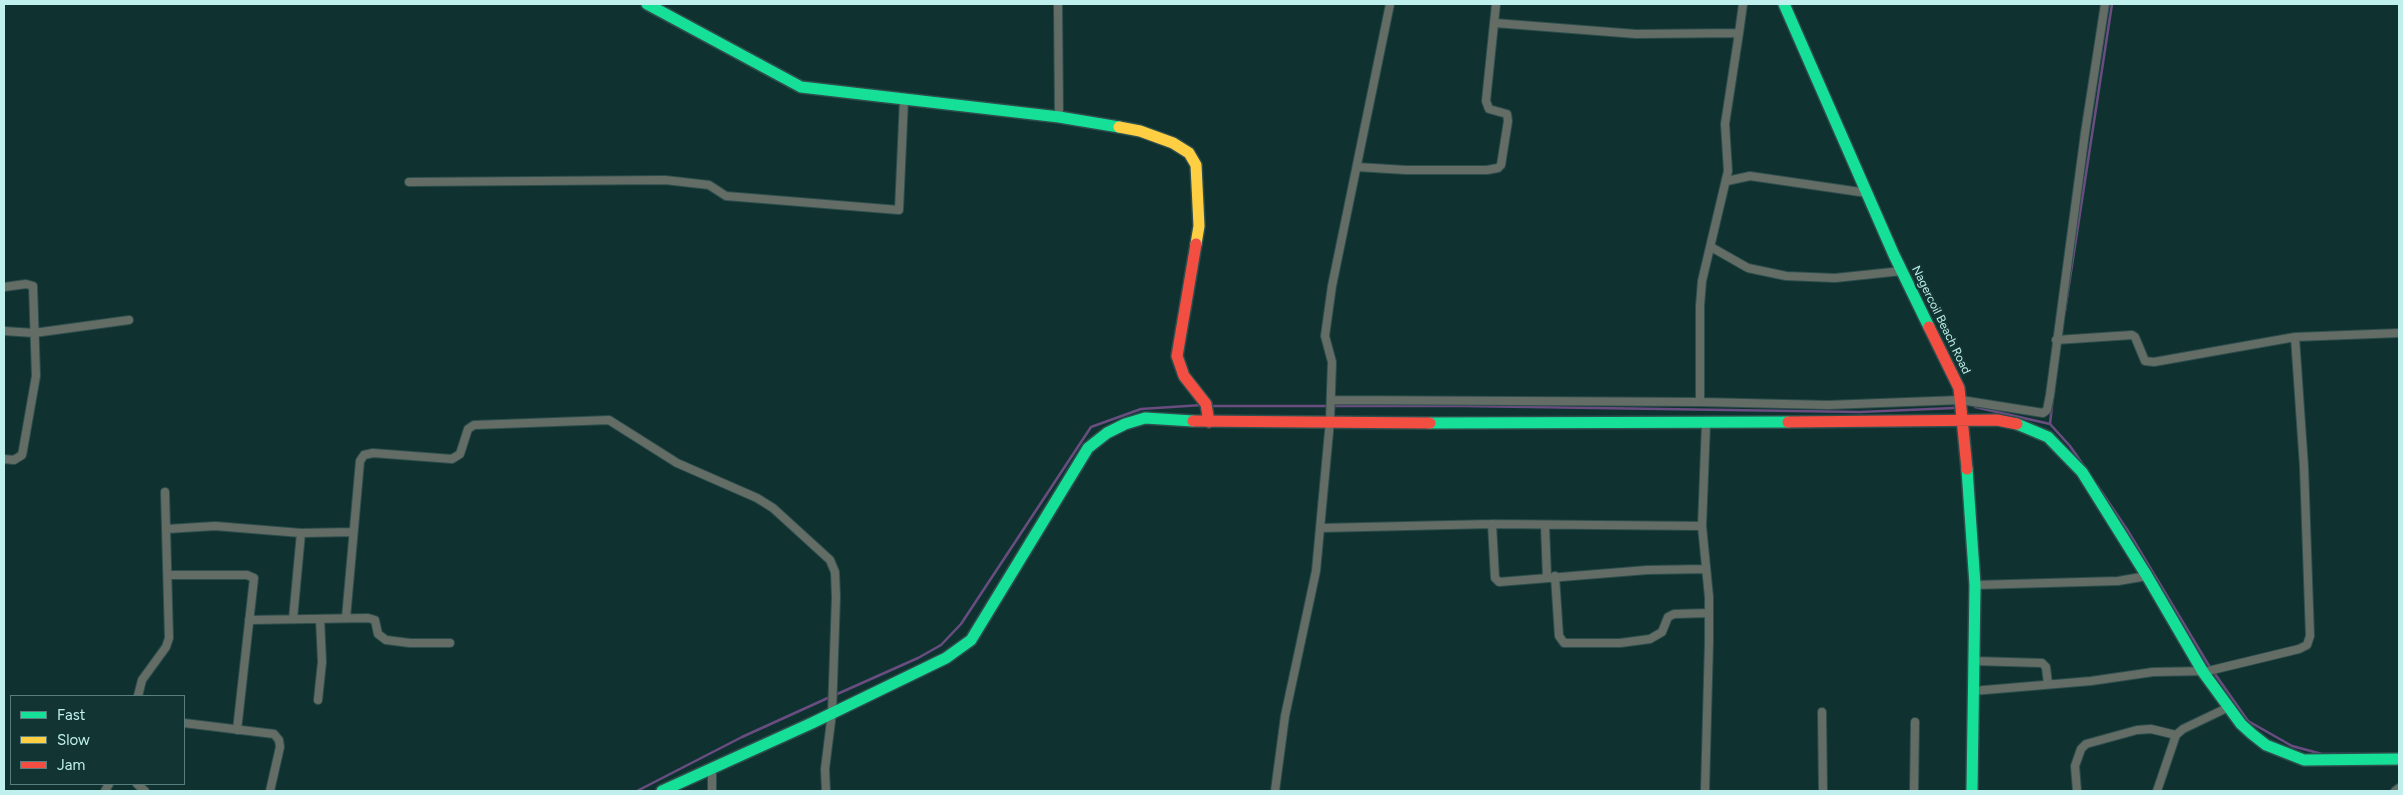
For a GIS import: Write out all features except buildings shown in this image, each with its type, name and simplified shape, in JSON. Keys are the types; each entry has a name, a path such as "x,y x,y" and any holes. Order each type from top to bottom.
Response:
{"street":[{"path":"647,4 801,88 1059,117 1140,131 1173,143 1189,153 1196,166 1198,226 1177,356 1184,376 1208,413"},
{"path":"1058,4 1059,117"},
{"path":"1275,791 1285,716 1316,571 1321,528 1330,418 1332,362 1325,336 1332,286 1390,4"},
{"path":"1357,167 1406,170 1498,168 1503,160 1508,121 1507,114 1489,109 1486,100 1496,4"},
{"path":"1700,402 1700,306 1702,281 1727,181 1728,159 1725,124 1743,4"},
{"name":"Nagercoil Beach Road","path":"1784,4 1902,271 1959,388 1976,585 1972,791"},
{"path":"1331,401 1700,402 1837,405 1961,400 2036,412 2046,410 2060,340 2105,4"},
{"path":"1495,23 1636,34 1739,33"},
{"path":"409,182 665,180 709,185 726,196 900,210 904,99"},
{"path":"1727,181 1750,176 1867,193"},
{"path":"1711,246 1748,268 1786,276 1835,278 1902,271"},
{"path":"4,287 26,284 33,286 36,376 24,450 14,460 4,459"},
{"path":"4,331 34,333 128,320"},
{"path":"2060,340 2132,335 2135,337 2143,358 2148,362 2174,360 2295,337 2399,332"},
{"path":"1973,691 2091,681 2153,672 2208,671 2299,650 2309,641 2304,466 2295,337"},
{"path":"662,791 946,658 971,640 1088,448 1107,433 1125,424 1145,418 1208,413 1514,424 1706,424 1963,419 1998,420 2024,425 2048,437 2082,472 2241,724 2266,745 2304,760 2399,759"},
{"path":"346,618 360,461 368,453 454,458 461,452 468,429 471,426 609,420 677,463 757,498 773,508 830,560 835,572 836,588 832,713 824,769 826,791"},
{"path":"1705,791 1709,699 1709,613 1702,526 1706,424"},
{"path":"138,695 142,680 166,647 169,638 165,492"},
{"path":"1321,528 1492,524 1702,526"},
{"path":"1492,524 1497,581 1551,576 1706,568"},
{"path":"1545,525 1559,636 1564,643 1620,643 1650,639 1662,632 1668,617 1674,614 1709,613"},
{"path":"167,529 215,526 301,533 353,532"},
{"path":"293,619 301,533"},
{"path":"168,576 252,576 237,730"},
{"path":"1976,585 2118,581 2148,576"},
{"path":"249,620 373,618 378,634 386,640 410,643 450,643"},
{"path":"318,700 322,662 320,619"},
{"path":"1974,661 2042,663 2046,667 2048,684"},
{"path":"2156,791 2176,735 2183,729 2229,707"},
{"path":"1822,712 1823,791"},
{"path":"1914,791 1915,722"},
{"path":"185,723 270,733 279,740 280,747 270,791"},
{"path":"2077,791 2076,766 2081,749 2086,744 2137,730 2150,729 2176,735"},
{"path":"712,769 712,791"},
{"path":"2395,791 2399,788"}],"waterway":[{"path":"2065,311 2112,4"},
{"path":"2050,424 2053,396"},
{"path":"835,695 918,658 941,645 961,624 1091,427 1141,409 1202,405"},
{"path":"1210,406 1463,406 1860,412 1954,408"},
{"path":"1975,407 2050,424 2070,446 2084,466"},
{"path":"2097,485 2128,531 2208,664 2248,721 2292,746 2322,754 2359,754"},
{"path":"637,791 742,737 830,697"}],"traffic: fast":[{"path":"647,4 801,87 1059,117 1119,127"},
{"path":"1784,4 1894,255 1929,327"},
{"path":"662,791 812,723 946,658 971,640 1088,448 1107,433 1125,424 1145,418 1193,421"},
{"path":"1430,423 1788,422"},
{"path":"2017,424 2048,437 2082,472 2147,576 2203,672 2241,724 2252,734 2266,745 2304,760 2399,759"},
{"path":"1967,469 1975,585 1972,791"}],"traffic: slow":[{"path":"1119,127 1140,131 1173,143 1189,153 1196,165 1199,226 1196,244"}],"traffic: jam":[{"path":"1196,244 1177,356 1184,376 1206,404 1209,422"},
{"path":"1929,327 1959,388 1967,469"},
{"path":"1788,422 1997,420 2017,424"},
{"path":"1193,421 1430,423"}]}
